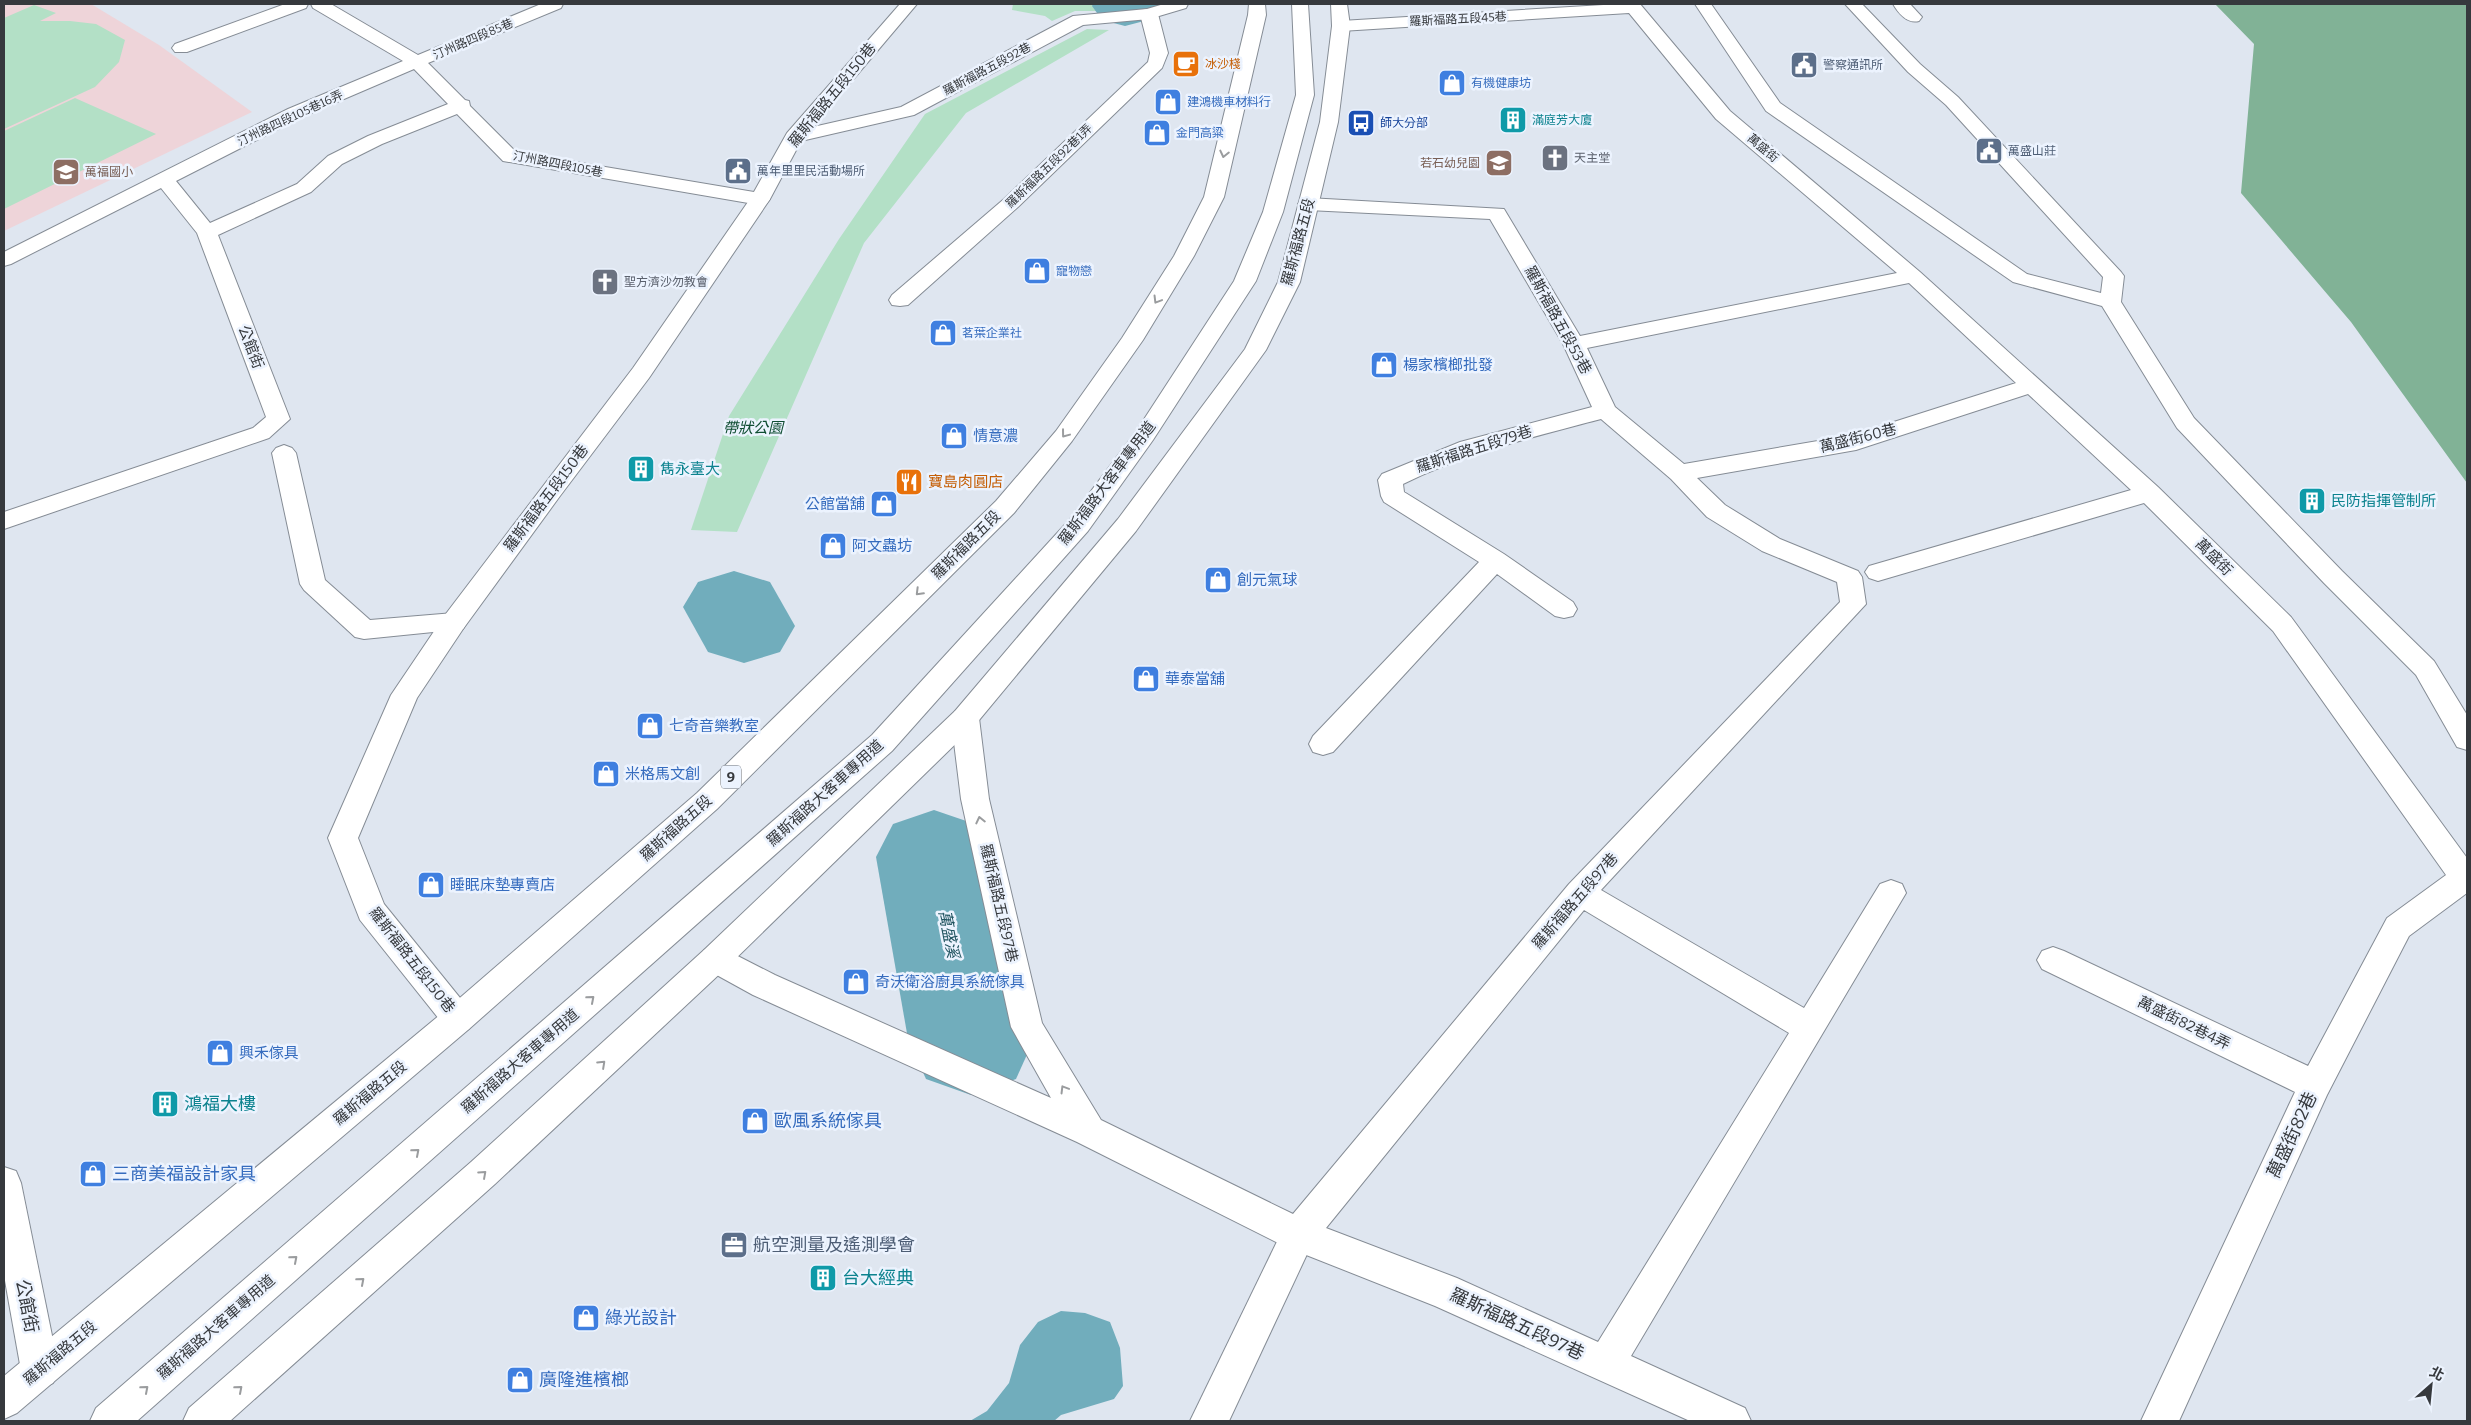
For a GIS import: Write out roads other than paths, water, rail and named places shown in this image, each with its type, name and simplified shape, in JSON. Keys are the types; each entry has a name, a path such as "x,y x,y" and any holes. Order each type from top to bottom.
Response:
{"street":[{"path":"181,48 300,4"},
{"name":"汀州路四段105巷","path":"319,4 418,62 510,156 760,199"},
{"name":"汀州路四段85巷","path":"418,62 555,4"},
{"name":"羅斯福路五段150巷","path":"458,1019 370,911 343,838 405,695 454,622 551,490 641,373 760,199 794,137 909,4"},
{"name":"羅斯福路五段92巷","path":"794,137 907,111 1079,20 1150,14 1180,4"},
{"name":"羅斯福路五段","path":"4,1400 458,1019 706,801 1005,507 1064,436 1132,340 1184,256 1214,197 1257,15 1257,4"},
{"name":"羅斯福路大客車專用道","path":"109,1421 731,877 882,742 1079,525 1145,435 1246,280 1273,212 1305,95 1300,4"},
{"path":"1703,4 1773,106 2020,278 2110,302"},
{"path":"1853,4 1901,55 1952,101 2114,276 2110,302 2185,423 2332,577 2425,668 2467,739"},
{"path":"1902,4 1913,17"},
{"name":"羅斯福路五段45巷","path":"1340,15 1632,6"},
{"name":"萬盛街","path":"1632,6 1723,115 1913,276 2149,493 2282,624 2466,880"},
{"name":"羅斯福路五段92巷1弄","path":"900,300 1011,203 1156,64 1159,52 1150,14"},
{"name":"羅斯福路五段","path":"202,1421 484,1173 715,960 965,718 1133,517 1255,350 1289,282 1329,122 1340,15"},
{"name":"汀州路四段105巷16弄","path":"164,178 295,113 418,62"},
{"path":"207,232 304,188 335,160 375,140 462,105"},
{"path":"4,260 164,178"},
{"name":"公館街","path":"4,521 261,434 278,418 207,232 164,178"},
{"name":"羅斯福路五段53巷","path":"1308,204 1497,213 1574,344 1605,411 1679,473 1716,512 1763,541 1849,577"},
{"path":"1574,344 1913,276"},
{"name":"萬盛街60巷","path":"1679,473 1856,442 2032,385"},
{"name":"羅斯福路五段79巷","path":"1564,609 1495,560 1394,496 1390,480 1425,462 1484,443 1605,411"},
{"path":"284,453 313,584 364,630 454,622"},
{"path":"1878,572 2149,493"},
{"path":"1323,744 1495,560"},
{"name":"羅斯福路五段97巷","path":"1298,1235 1580,893 1853,604 1849,577"},
{"name":"羅斯福路五段97巷","path":"965,718 975,798 1027,1027 1089,1131"},
{"name":"萬盛街82巷","path":"2160,1421 2315,1085 2398,927 2466,880"},
{"path":"1580,893 1809,1028"},
{"path":"1605,1365 1891,893"},
{"name":"羅斯福路五段97巷","path":"715,960 764,985 1089,1131 1298,1235 1444,1291 1732,1421"},
{"name":"萬盛街82巷4弄","path":"2053,960 2315,1085"},
{"name":"公館街","path":"4,1183 40,1370"},
{"path":"1209,1421 1298,1235"}],"water":[{"path":"1061,1311 1085,1313 1110,1322 1120,1348 1123,1386 1114,1399 1061,1415 1054,1421 970,1421 987,1411 1009,1383 1020,1345 1038,1322"}],"waterway":[{"name":"萬盛溪","path":"1125,6 1129,4"},
{"name":"萬盛溪","path":"734,607 744,626"},
{"name":"萬盛溪","path":"934,857 971,1039"}],"place":[{"name":"冰沙棧","path":"1186,64"},
{"name":"警察通訊所","path":"1804,65"},
{"name":"有機健康坊","path":"1452,83"},
{"name":"建鴻機車材料行","path":"1168,102"},
{"name":"滿庭芳大廈","path":"1513,120"},
{"name":"師大分部","path":"1361,123"},
{"name":"金門高粱","path":"1157,133"},
{"name":"萬盛山莊","path":"1989,151"},
{"name":"天主堂","path":"1555,158"},
{"name":"若石幼兒園","path":"1499,163"},
{"name":"萬年里里民活動場所","path":"738,171"},
{"name":"萬福國小","path":"66,172"},
{"name":"寵物戀","path":"1037,271"},
{"name":"聖方濟沙勿教會","path":"605,282"},
{"name":"茗葉企業社","path":"943,333"},
{"name":"楊家檳榔批發","path":"1384,365"},
{"name":"情意濃","path":"954,436"},
{"name":"雋永臺大","path":"641,469"},
{"name":"寶島肉圓店","path":"909,482"},
{"name":"民防指揮管制所","path":"2312,501"},
{"name":"公館當舖","path":"884,504"},
{"name":"阿文蟲坊","path":"833,546"},
{"name":"創元氣球","path":"1218,580"},
{"name":"華泰當舖","path":"1146,679"},
{"name":"七奇音樂教室","path":"650,726"},
{"name":"米格馬文創","path":"606,774"},
{"name":"睡眠床墊專賣店","path":"431,885"},
{"name":"奇沃衛浴廚具系統傢具","path":"856,982"},
{"name":"興禾傢具","path":"220,1053"},
{"name":"鴻福大樓","path":"165,1104"},
{"name":"歐風系統傢具","path":"755,1121"},
{"name":"三商美福設計家具","path":"93,1174"},
{"name":"航空測量及遙測學會","path":"734,1245"},
{"name":"台大經典","path":"823,1278"},
{"name":"綠光設計","path":"586,1318"},
{"name":"廣隆進檳榔","path":"520,1380"}],"park label":[{"name":"帶狀公園","path":"753,428"}]}
